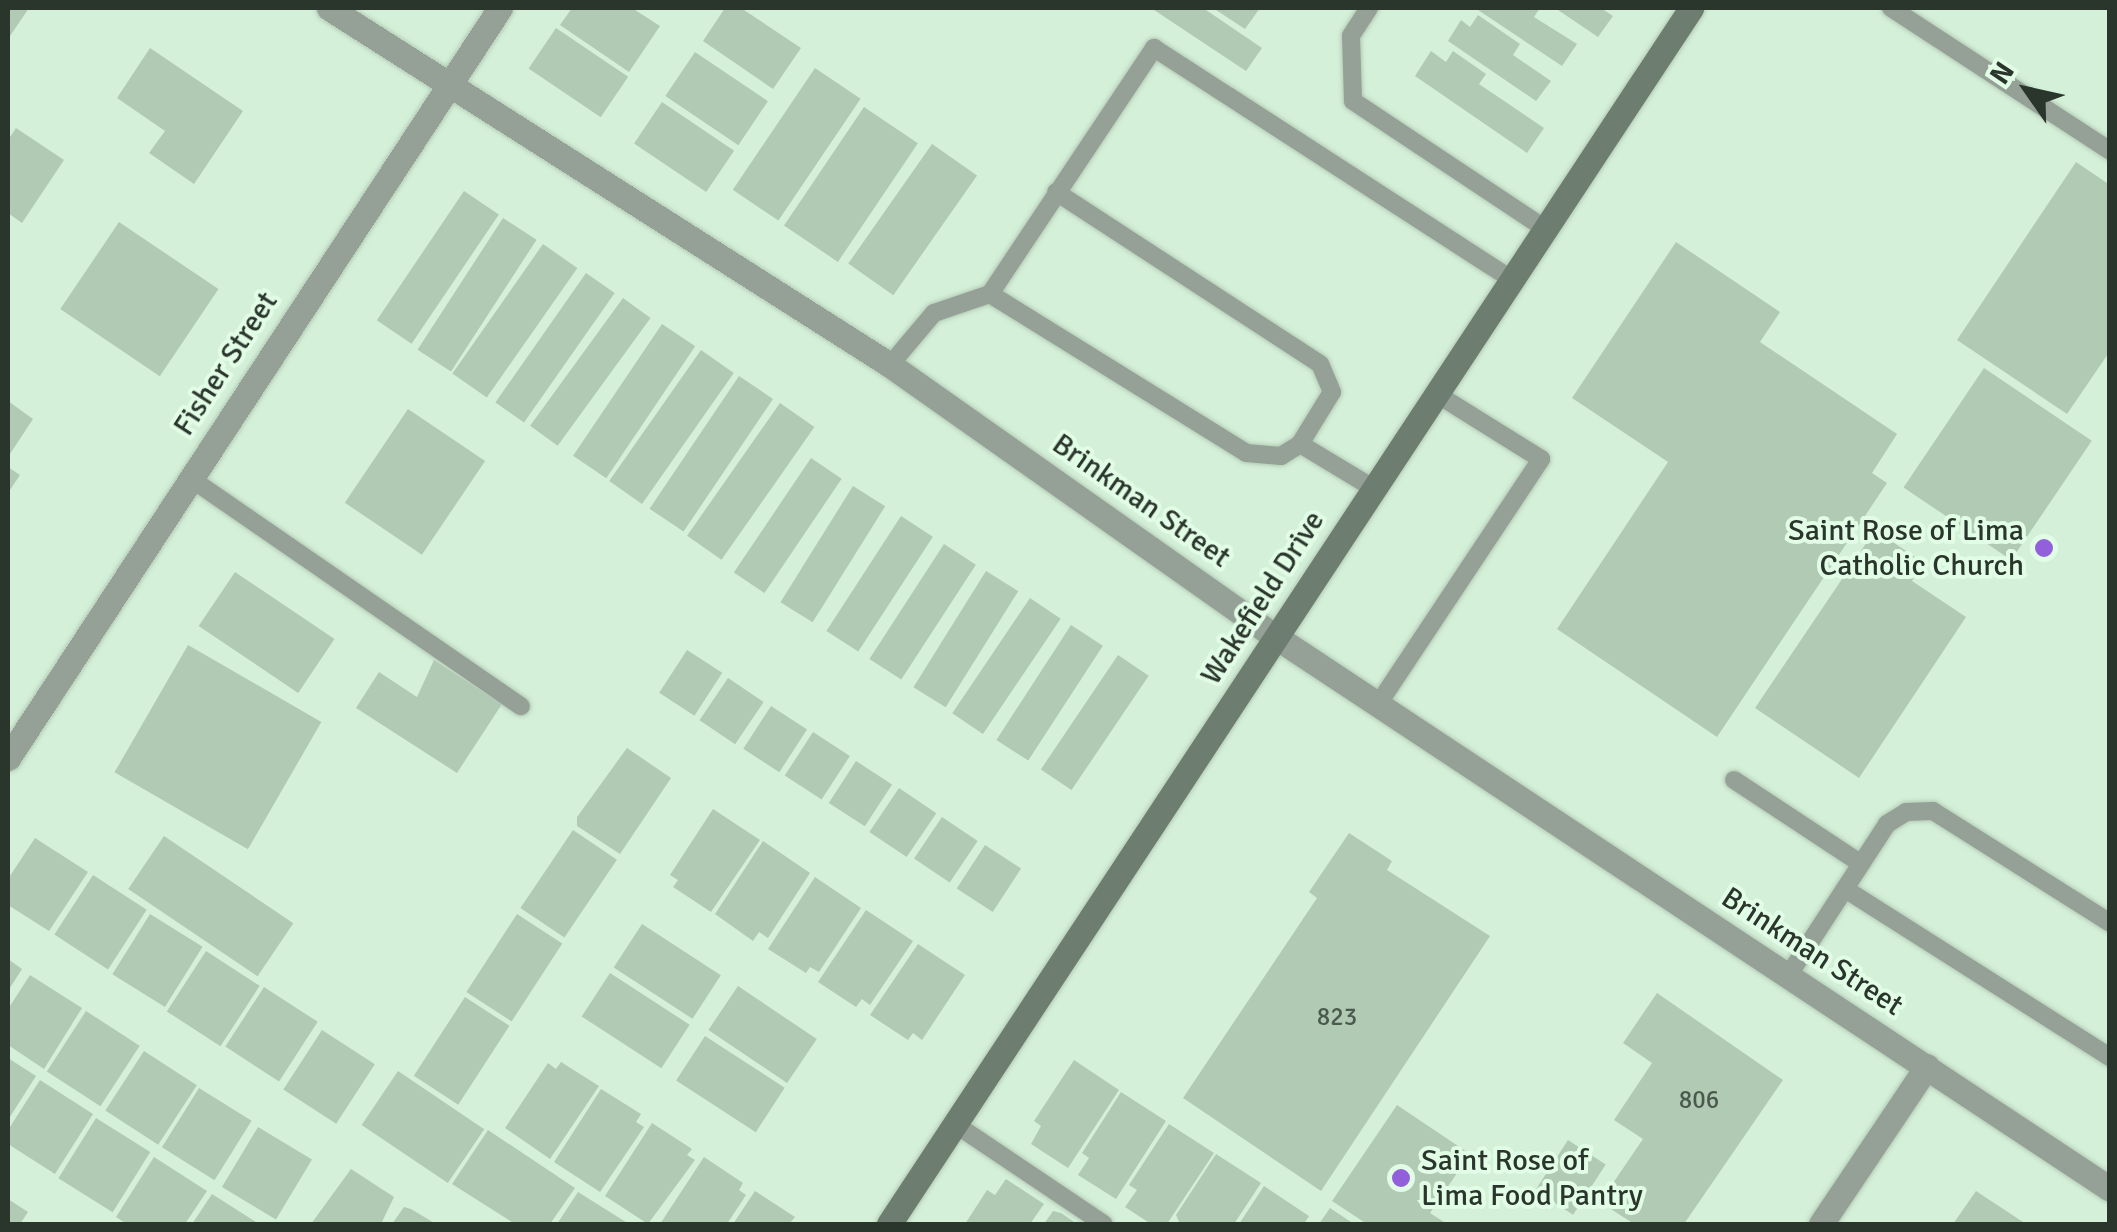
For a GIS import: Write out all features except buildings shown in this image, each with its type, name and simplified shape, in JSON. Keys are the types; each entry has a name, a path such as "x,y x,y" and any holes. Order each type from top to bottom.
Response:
{"street":[{"name":"Brinkman Street","path":"329,8 890,365 1276,638 2110,1189"},
{"name":"Fisher Street","path":"8,758 500,8"},
{"name":"Wakefield Drive","path":"889,1224 1509,278 1691,8"},
{"path":"1821,1224 1927,1066"}],"lane":[{"path":"1369,8 1351,36 1352,101 1543,227"},
{"path":"1891,8 2110,151"},
{"path":"890,365 934,313 990,294 1154,48 1509,278"},
{"path":"990,294 1246,453 1281,456 1300,444 1332,392 1320,364 1056,192"},
{"path":"1379,703 1541,459 1435,393"},
{"path":"1300,444 1374,488"},
{"path":"190,478 522,706"},
{"path":"1734,780 1860,863"},
{"path":"1788,976 1860,863 1897,815 1934,811 2110,923"},
{"path":"1845,889 2110,1057"},
{"path":"955,1124 1104,1224"}],"place":[{"name":"Saint Rose of Lima Catholic Church","path":"2044,548"},
{"name":"Saint Rose of Lima Food Pantry","path":"1401,1178"}]}
